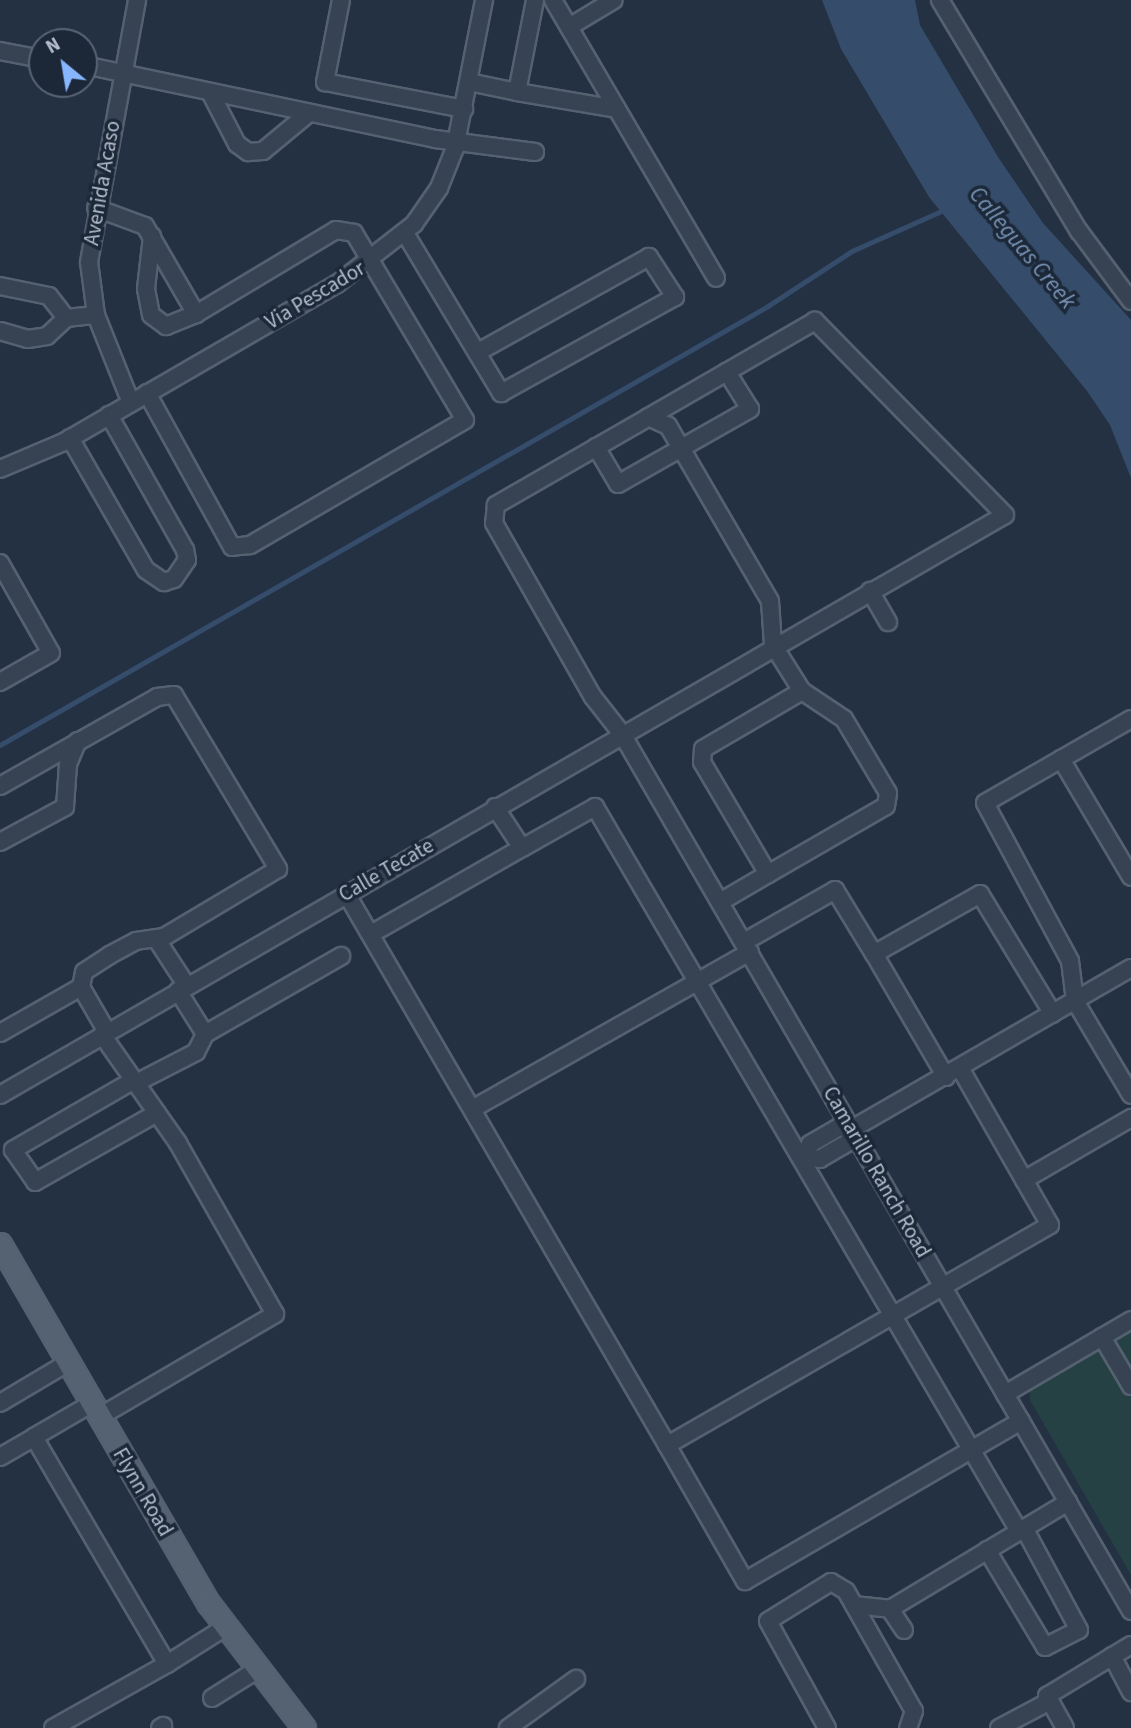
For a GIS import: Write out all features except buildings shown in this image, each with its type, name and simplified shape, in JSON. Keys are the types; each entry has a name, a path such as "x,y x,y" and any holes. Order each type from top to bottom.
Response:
{"main road":[{"name":"Flynn Road","path":"0,1244 224,1628 255,1671 304,1728"}],"street":[{"name":"Avenida Acaso","path":"131,403 96,315 89,262 96,208 137,0"},
{"path":"341,0 325,82 464,109"},
{"name":"Via Pescador","path":"0,469 70,438 131,403 373,261 405,233 439,188 457,139 484,0"},
{"path":"517,92 535,0"},
{"path":"553,0 716,278"},
{"path":"569,27 614,0"},
{"path":"940,0 1079,231 1131,301"},
{"path":"0,51 28,56"},
{"path":"98,66 123,68 210,92 310,113 535,152"},
{"path":"469,82 617,109"},
{"path":"210,92 237,144 248,152 263,151 310,113"},
{"path":"96,208 133,218 152,236 196,314"},
{"path":"147,393 232,547 250,545 465,420 354,233 336,230 196,314 166,326 151,315 146,289 152,236"},
{"path":"405,233 501,393 675,297 649,257 478,352"},
{"path":"0,286 49,296 66,318"},
{"path":"0,331 28,339 47,336 66,318 96,315"},
{"name":"Calle Tecate","path":"0,1095 773,645 1005,515 815,321 727,372"},
{"path":"727,372 750,409 618,484 596,447 649,417 727,372"},
{"path":"70,438 146,570 164,582 174,579 187,560 185,550 109,415"},
{"path":"649,417 668,426 769,601 773,645 802,691 844,719 888,793 886,806 720,902"},
{"name":"Camarillo Ranch Road","path":"596,447 496,505 495,523 593,697 622,734 747,947 1131,1611"},
{"path":"0,563 51,653 0,682"},
{"path":"870,592 888,622"},
{"path":"768,874 702,762 703,749 802,691"},
{"path":"0,786 158,697 174,695 278,869 157,940 136,941 110,955 84,972 80,986 105,1034 157,1113 275,1314 95,1411 34,1437 0,1457"},
{"path":"1131,719 985,803 1070,961 1075,1001 1131,1095"},
{"path":"0,842 65,807 68,764 78,741"},
{"path":"1061,759 1131,877"},
{"path":"495,807 522,848"},
{"path":"371,934 595,807 804,1157 1079,1630 1045,1647 987,1550"},
{"path":"474,1108 700,981 835,890 1051,1225 667,1445"},
{"path":"346,893 474,1108 745,1581 1021,1421"},
{"path":"874,954 980,894 1053,1014"},
{"path":"157,940 205,1034"},
{"path":"157,1113 35,1182 13,1150 135,1081 196,1052 205,1034 341,956"},
{"path":"804,1157 830,1154 849,1142 852,1129 1131,968"},
{"path":"0,1033 80,986"},
{"path":"1024,1180 1131,1118"},
{"path":"1005,1394 1131,1320"},
{"path":"1102,1337 1131,1386"},
{"path":"0,1403 67,1363"},
{"path":"34,1437 167,1664"},
{"path":"854,1605 890,1609 1068,1502"},
{"path":"827,1728 768,1621 831,1582 854,1605 914,1711 908,1728"},
{"path":"890,1609 904,1630"},
{"path":"53,1728 167,1664 224,1628"},
{"path":"1065,1728 1047,1696 1131,1645"},
{"path":"1112,1656 1131,1692"},
{"path":"212,1698 255,1671"},
{"path":"508,1728 576,1679"},
{"path":"999,1728 1050,1701"}],"green space":[{"path":"1131,1332 1131,1575 1030,1400 1030,1392"}],"water":[{"name":"Calleguas Creek","path":"822,0 915,0 920,25 998,157 1043,223 1131,320 1131,478 1110,425 1087,391 929,197 841,49"}],"waterway":[{"path":"0,745 768,306 852,251 946,209"}]}
